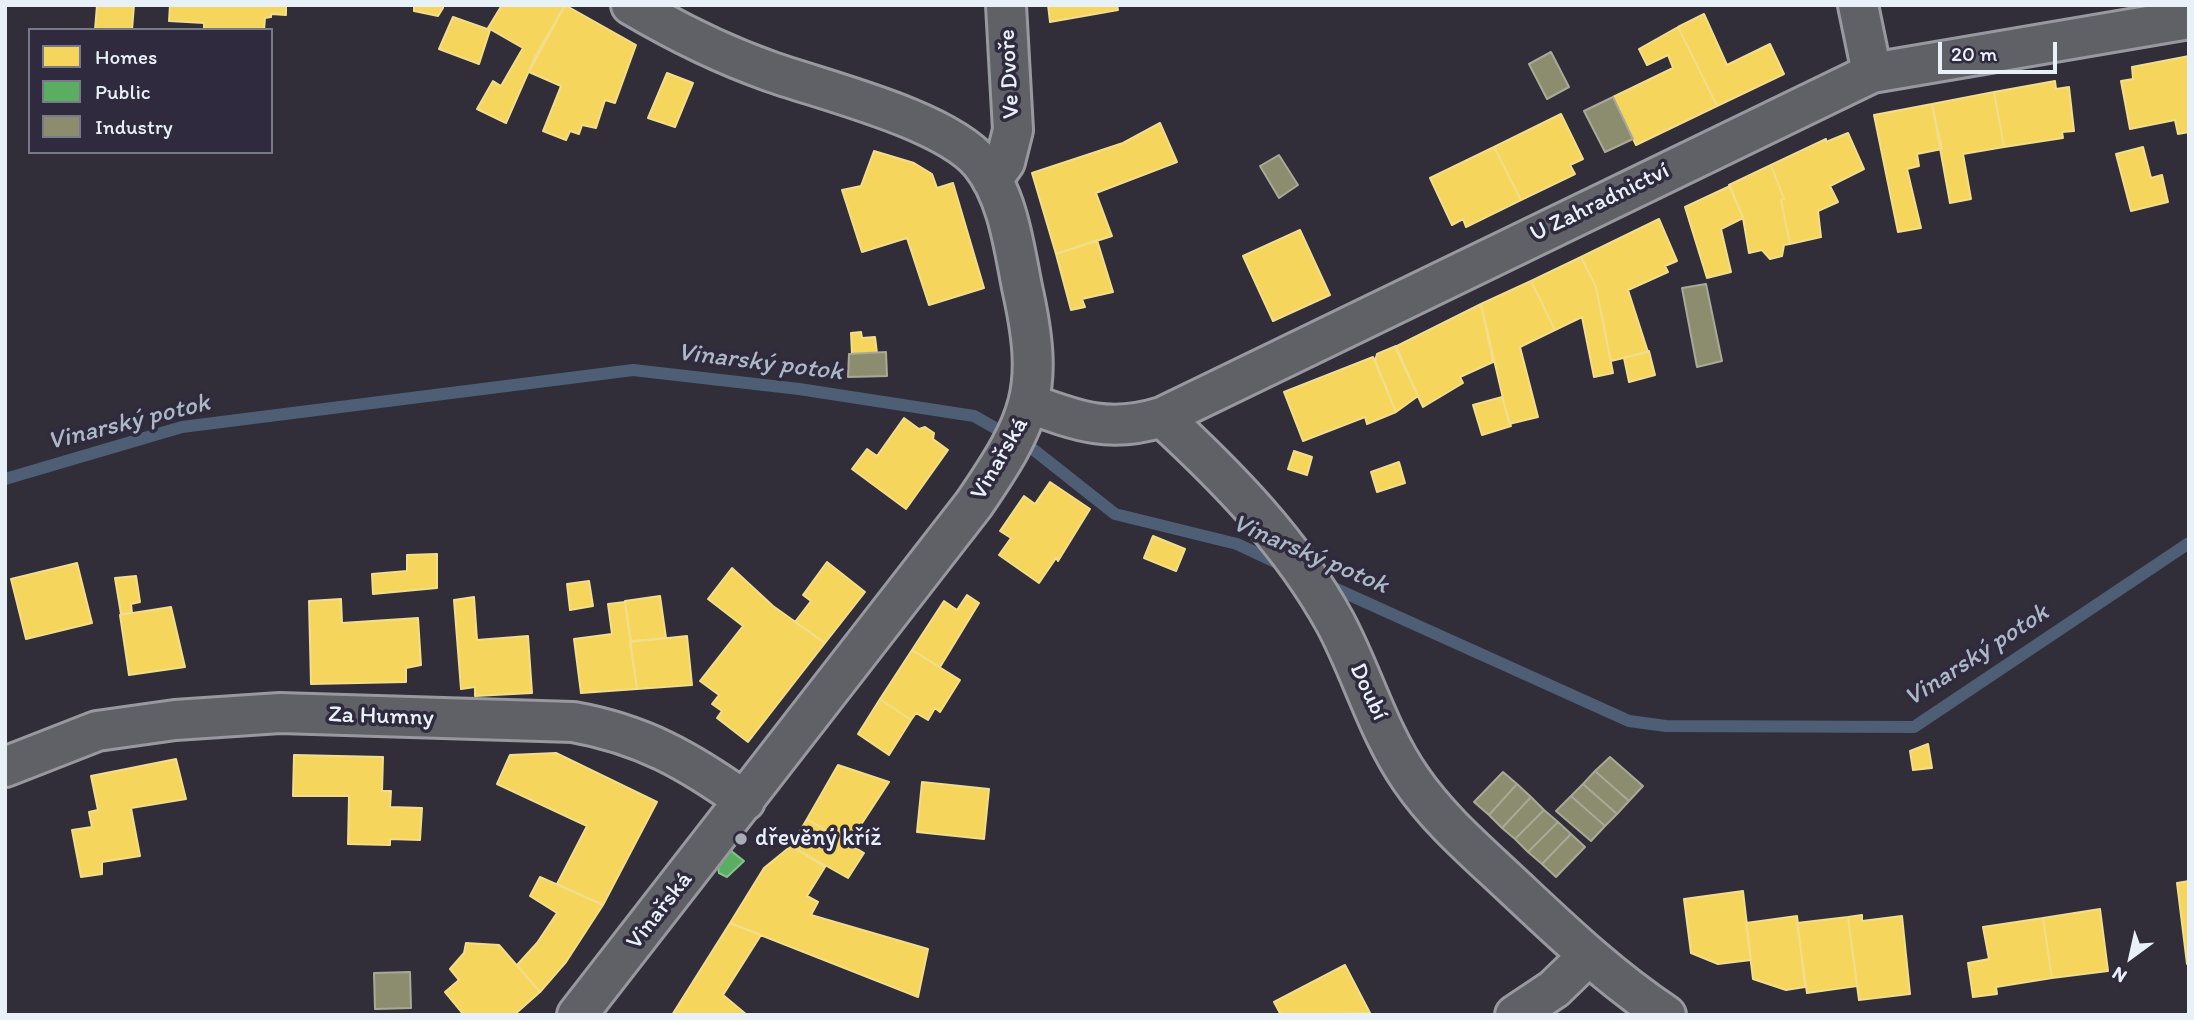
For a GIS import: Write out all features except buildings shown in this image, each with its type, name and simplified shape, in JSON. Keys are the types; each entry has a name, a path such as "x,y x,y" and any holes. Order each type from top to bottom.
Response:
{"street":[{"name":"Vinařská","path":"577,1015 974,504 1005,458 1031,404 1034,367 1027,306 1003,209 992,180 981,163 947,136 726,54 674,31 631,5"},
{"name":"Ve Dvoře","path":"992,180 1005,162 1013,130 1006,5"},
{"path":"1858,5 1872,74"},
{"name":"U Zahradnictví","path":"1031,404 1108,426 1131,426 1162,417 1872,74 2189,19"},
{"name":"Doubí","path":"1162,417 1252,506 1305,574 1335,622 1409,777 1428,801 1450,827 1588,956 1666,1015"},
{"name":"Za Humny","path":"5,767 97,732 174,720 279,713 573,722 602,727 670,751 745,801"},
{"path":"1515,1015 1554,989 1588,956"}],"waterway":[{"name":"Vinarský potok","path":"5,479 182,427 633,370 799,389 974,416 1034,450 1115,514 1237,544 1284,566"},
{"name":"Vinarský potok","path":"1323,583 1629,721 1666,726 1914,727 2189,543"}],"place":[{"name":"dřevěný kříž","path":"741,839"}]}
